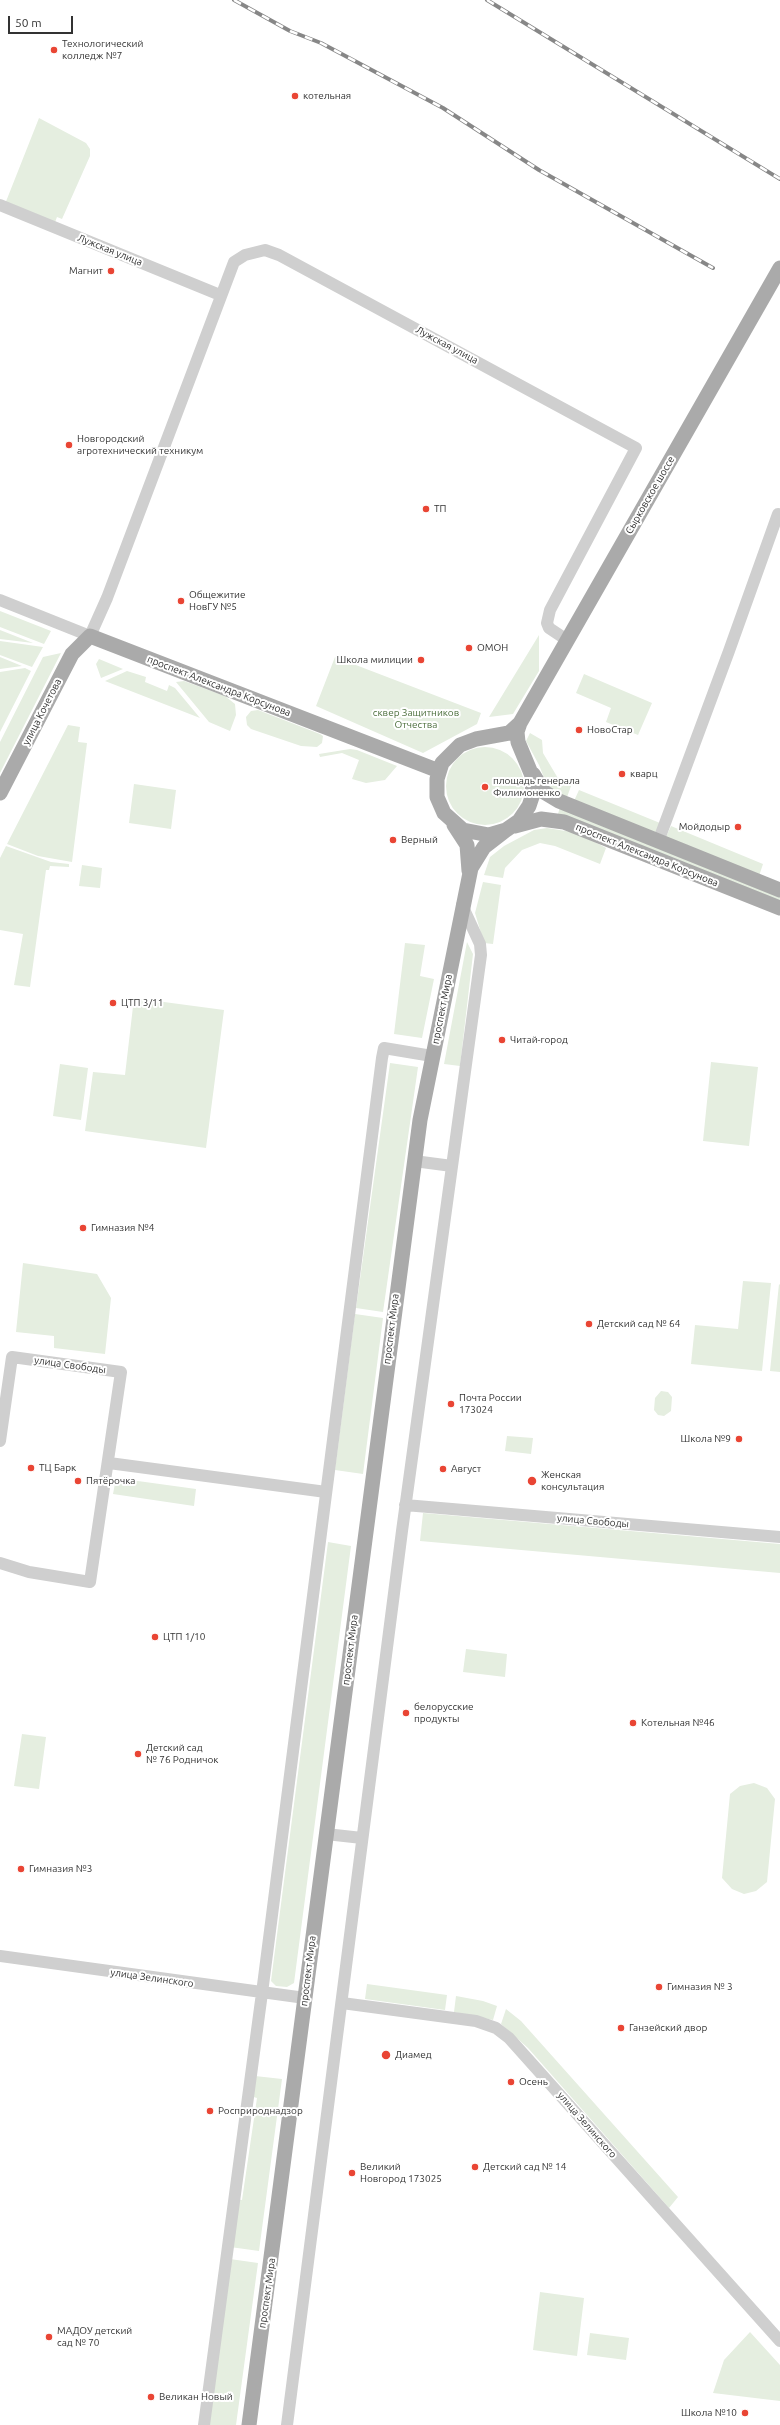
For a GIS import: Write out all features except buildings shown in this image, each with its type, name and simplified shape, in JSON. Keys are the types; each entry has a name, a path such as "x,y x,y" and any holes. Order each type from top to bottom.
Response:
{"main road":[{"name":"Сырковское шоссе","path":"520,723 780,268"},
{"name":"проспект Александра Корсунова","path":"90,636 439,771"},
{"name":"улица Кочетова","path":"0,793 72,654 90,636"},
{"path":"520,723 517,732 518,742 528,764 533,787 531,801 525,814 508,829 489,835 472,833 449,820 437,797 439,771 453,750 476,739 509,733 520,723"},
{"path":"476,739 486,738 504,742 516,750 528,764"},
{"name":"проспект Александра Корсунова","path":"528,764 539,786 554,798 658,842 780,890"},
{"name":"проспект Александра Корсунова","path":"508,829 541,819 564,822 780,908"},
{"name":"проспект Мира","path":"449,820 460,832 467,845 468,878"},
{"name":"проспект Мира","path":"249,2425 414,1161 432,1056 468,878 474,861 484,847 508,829"}],"street":[{"name":"Лужская улица","path":"0,205 220,295 234,262 255,252 265,250 280,255 636,448 550,610 547,623 549,628 567,640"},
{"path":"90,636 107,598 211,326 220,295"},
{"path":"658,842 778,514 780,515"},
{"name":"проспект Александра Корсунова","path":"0,600 90,636"},
{"path":"287,2425 405,1505 481,955 480,944 462,905"},
{"path":"204,2425 262,1993 384,1048 432,1056"},
{"path":"414,1161 452,1166"},
{"name":"улица Свободы","path":"0,1441 12,1357 121,1372 90,1582 29,1572 0,1563"},
{"path":"108,1462 326,1492"},
{"name":"улица Свободы","path":"405,1505 780,1537"},
{"path":"326,1834 362,1838"},
{"name":"улица Зелинского","path":"0,1956 305,1998"},
{"name":"улица Зелинского","path":"342,2003 476,2021 500,2031 528,2057 780,2341"}],"green space":[{"path":"39,118 86,143 90,149 90,156 62,219 57,217 54,225 5,204"},
{"path":"0,611 51,631 44,644 0,627"},
{"path":"0,630 33,643 0,639"},
{"path":"539,635 539,671 513,714 489,717"},
{"path":"0,641 43,647 32,667 0,655"},
{"path":"61,653 0,773 0,742 43,657"},
{"path":"0,657 22,666 0,669"},
{"name":"сквер Защитников Отчества","path":"335,657 481,713 477,724 423,753 316,706"},
{"path":"99,659 123,669 101,678 96,664"},
{"path":"25,668 31,671 0,732 0,672"},
{"path":"127,671 146,677 145,682 167,691 169,685 175,688 200,718 105,681"},
{"path":"584,674 652,703 638,735 606,722 611,708 576,693"},
{"path":"184,681 225,696 235,704 236,715 230,731 209,722 176,682"},
{"path":"258,710 320,734 323,736 322,743 317,747 301,746 251,729 247,725 246,717 251,711"},
{"path":"68,725 80,727 78,742 87,743 72,862 38,856 7,844"},
{"path":"530,733 542,740 543,753 559,780 571,786 566,800 549,790 539,765 526,741"},
{"path":"485,747 500,750 513,758 521,771 524,786 521,801 513,814 500,822 485,825 470,822 457,814 449,801 446,786 449,771 457,758 470,750"},
{"path":"350,749 357,750 397,766 385,780 366,783 352,779 359,760 342,753 320,757 319,754"},
{"path":"134,784 176,790 171,829 129,823"},
{"path":"579,790 660,823 655,834 574,801"},
{"path":"560,807 780,895 780,903 558,814"},
{"path":"671,826 763,864 759,876 666,837"},
{"path":"547,828 578,833 606,848 600,864 555,846 540,843 522,850 505,868 503,878 484,875 490,857 504,846 534,830"},
{"path":"6,846 51,862 69,864 69,867 50,866 49,870 46,870 30,987 14,985 23,934 0,930 0,858"},
{"path":"82,865 102,868 100,888 79,886"},
{"path":"483,882 501,885 493,944 484,943 475,913"},
{"path":"467,942 473,954 460,1066 444,1064"},
{"path":"405,943 425,945 420,976 434,979 422,1038 394,1034"},
{"path":"134,998 224,1010 206,1148 85,1131 93,1072 125,1075"},
{"path":"711,1062 758,1067 749,1146 703,1141"},
{"path":"390,1063 418,1067 383,1312 356,1308"},
{"path":"60,1064 88,1068 81,1120 53,1116"},
{"path":"23,1263 97,1274 111,1298 105,1354 54,1348 54,1336 16,1332"},
{"path":"743,1281 771,1283 762,1371 691,1364 695,1325 738,1329"},
{"path":"779,1284 780,1285 780,1372 770,1371"},
{"path":"355,1314 383,1318 363,1474 335,1470"},
{"path":"661,1391 668,1392 672,1397 671,1411 664,1416 658,1415 654,1410 655,1398"},
{"path":"507,1436 533,1438 531,1454 505,1451"},
{"path":"116,1478 196,1489 194,1506 113,1494"},
{"path":"423,1513 780,1544 780,1573 420,1541"},
{"path":"328,1542 351,1546 294,1983 287,1987 276,1986 271,1981"},
{"path":"466,1649 507,1654 505,1677 463,1672"},
{"path":"22,1734 46,1737 39,1789 14,1786"},
{"path":"754,1783 767,1788 775,1799 767,1882 756,1891 744,1894 732,1889 722,1878 730,1794 740,1786"},
{"path":"367,1984 447,1995 445,2010 365,1999"},
{"path":"456,1996 483,2001 497,2006 493,2020 454,2012"},
{"path":"506,2009 521,2021 678,2197 669,2208 528,2048 501,2024"},
{"path":"255,2076 282,2079 259,2251 230,2247 236,2199 242,2200 257,2098 250,2096"},
{"path":"230,2259 258,2263 236,2425 208,2425"},
{"path":"540,2292 584,2298 577,2356 533,2350"},
{"path":"750,2332 780,2365 780,2401 713,2393 724,2360"},
{"path":"590,2333 629,2338 626,2360 587,2355"}],"railway":[{"path":"234,0 290,31 321,43 443,108 539,170 713,268"},
{"path":"487,0 780,179"}],"place":[{"name":"Технологический колледж №7","path":"54,50"},
{"name":"котельная","path":"295,96"},
{"name":"Магнит","path":"111,271"},
{"name":"Новгородский агротехнический техникум","path":"69,445"},
{"name":"ТП","path":"426,509"},
{"name":"Общежитие НовГУ №5","path":"181,601"},
{"name":"ОМОН","path":"469,648"},
{"name":"Школа милиции","path":"421,660"},
{"name":"НовоСтар","path":"579,730"},
{"name":"кварц","path":"622,774"},
{"name":"площадь генерала Филимоненко","path":"485,787"},
{"name":"Мойдодыр","path":"738,827"},
{"name":"Верный","path":"393,840"},
{"name":"ЦТП 3/11","path":"113,1003"},
{"name":"Читай-город","path":"502,1040"},
{"name":"Гимназия №4","path":"83,1228"},
{"name":"Детский сад № 64","path":"589,1324"},
{"name":"Почта России 173024","path":"451,1404"},
{"name":"Школа №9","path":"739,1439"},
{"name":"ТЦ Барк","path":"31,1468"},
{"name":"Август","path":"443,1469"},
{"name":"Пятёрочка","path":"78,1481"},
{"name":"Женская консультация","path":"532,1481"},
{"name":"ЦТП 1/10","path":"155,1637"},
{"name":"белорусские продукты","path":"406,1713"},
{"name":"Котельная №46","path":"633,1723"},
{"name":"Детский сад № 76 Родничок","path":"138,1754"},
{"name":"Гимназия №3","path":"21,1869"},
{"name":"Гимназия № 3","path":"659,1987"},
{"name":"Ганзейский двор","path":"621,2028"},
{"name":"Диамед","path":"386,2055"},
{"name":"Осень","path":"511,2082"},
{"name":"Росприроднадзор","path":"210,2111"},
{"name":"Детский сад № 14","path":"475,2167"},
{"name":"Великий Новгород 173025","path":"352,2173"},
{"name":"МАДОУ детский сад № 70","path":"49,2337"},
{"name":"Великан Новый","path":"151,2397"},
{"name":"Школа №10","path":"745,2413"}]}
